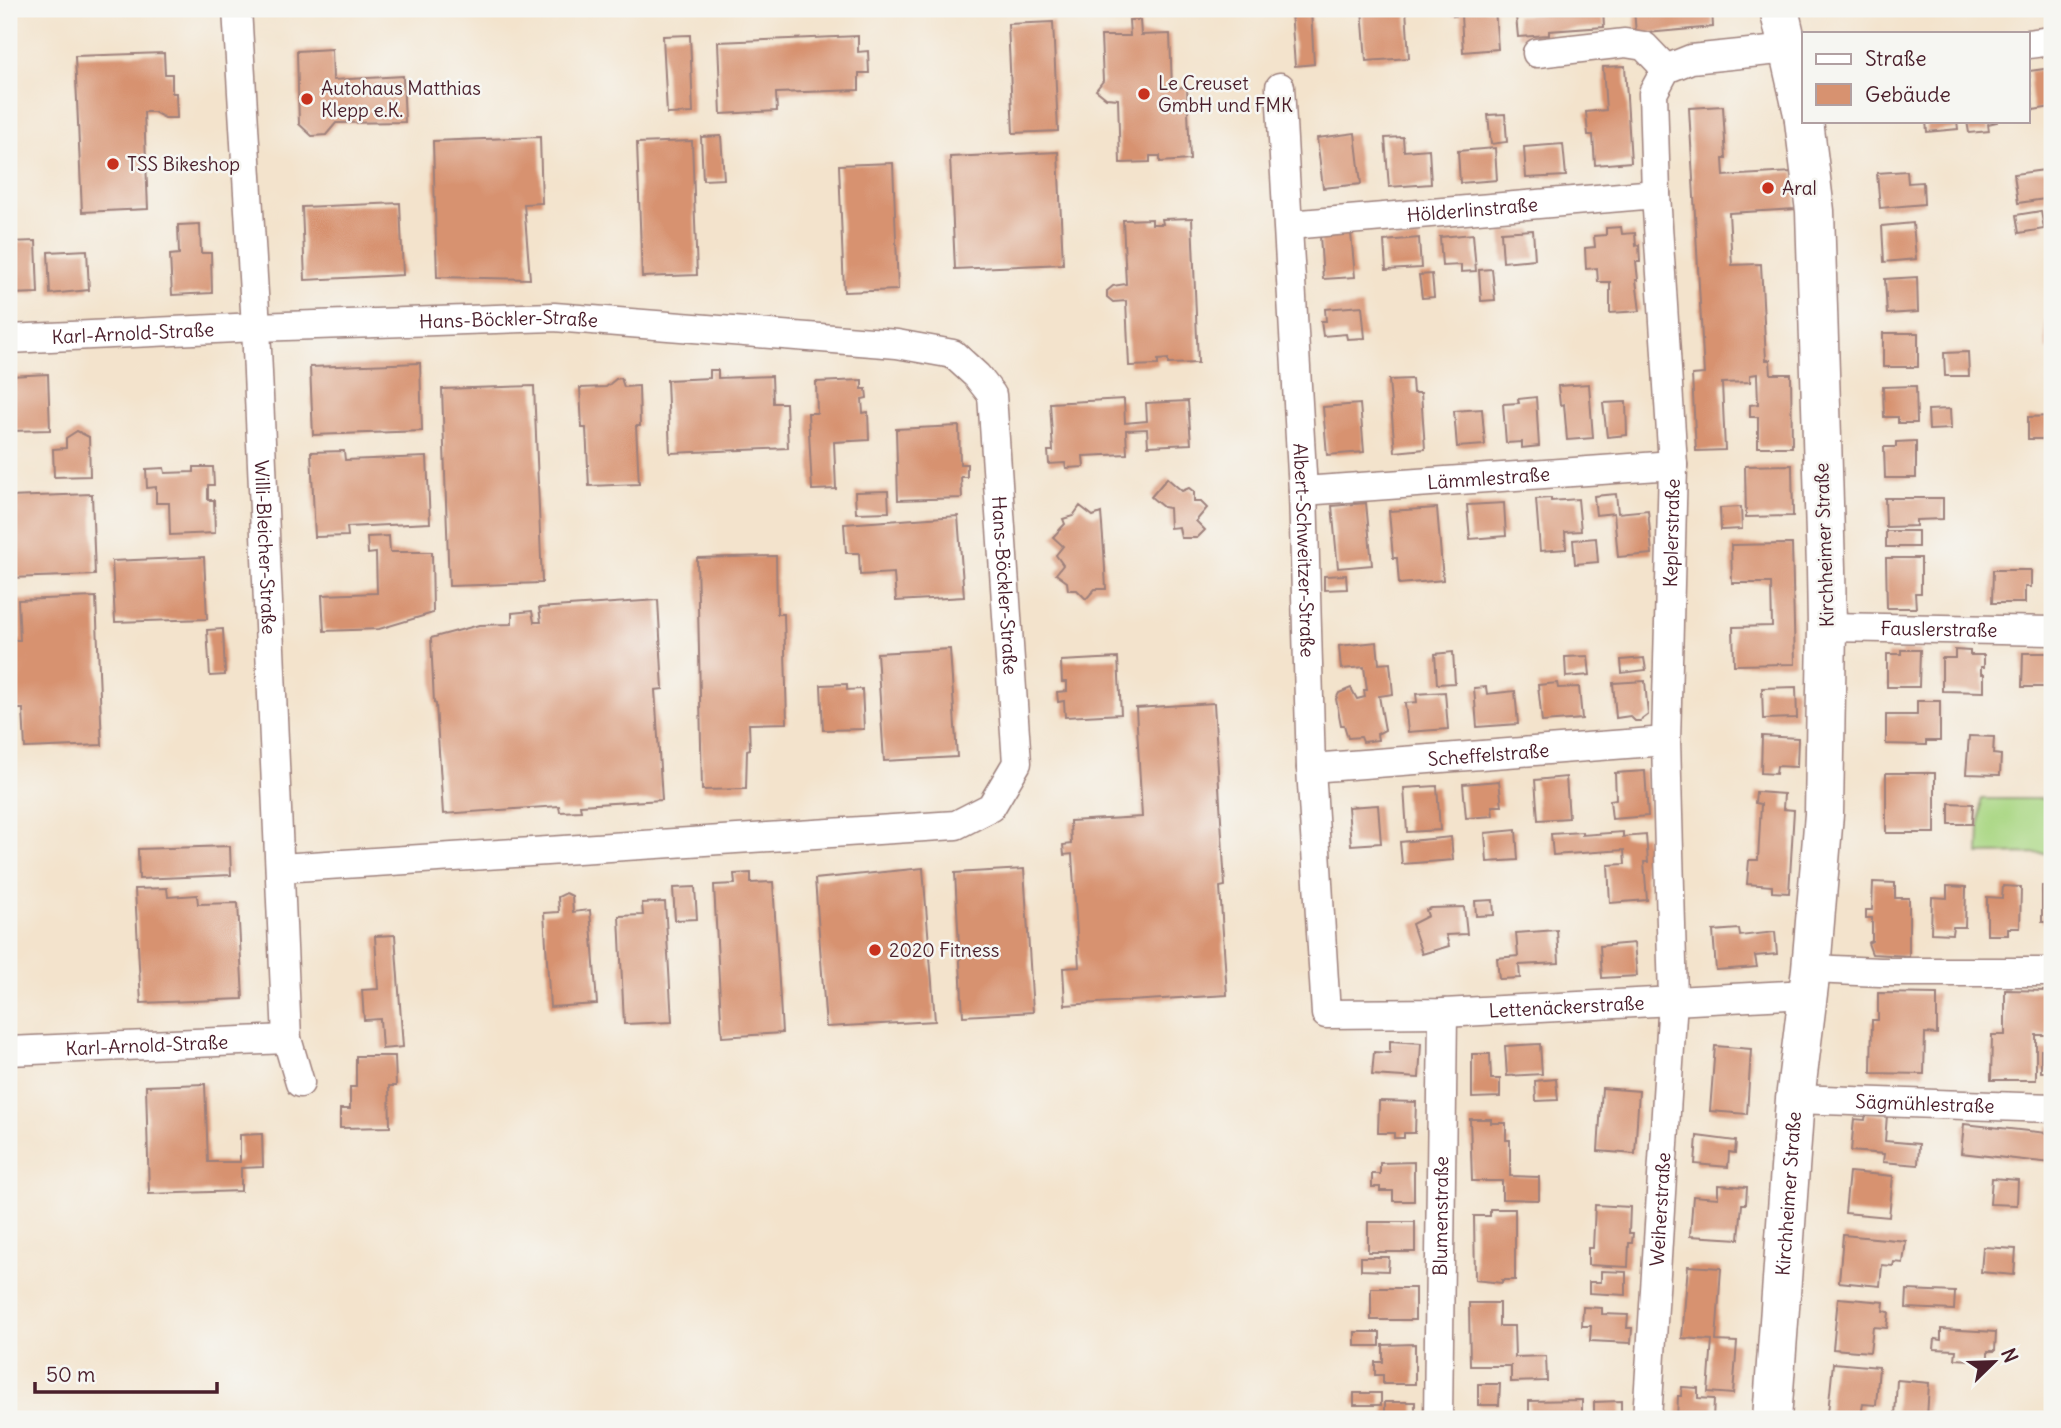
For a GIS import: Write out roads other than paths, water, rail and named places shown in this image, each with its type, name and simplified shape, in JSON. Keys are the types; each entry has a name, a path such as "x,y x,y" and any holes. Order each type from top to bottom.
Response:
{"main road":[{"name":"Kirchheimer Straße","path":"1779,9 1796,65 1802,106"},
{"name":"Kirchheimer Straße","path":"1772,1419 1795,1099 1824,814 1827,627 1815,211 1804,122"}],"street":[{"name":"Willi-Bleicher-Straße","path":"237,9 256,327 287,1039 300,1083"},
{"path":"2030,44 2052,41"},
{"path":"1536,53 1625,43 1644,46 1666,69 1691,59 1796,65"},
{"name":"Keplerstraße","path":"1666,69 1653,93 1656,194 1673,465 1666,741 1673,999"},
{"name":"Albert-Schweitzer-Straße","path":"1280,87 1303,491 1311,768 1326,1014"},
{"name":"Hölderlinstraße","path":"1289,225 1656,194"},
{"name":"Hans-Böckler-Straße","path":"256,327 554,317 897,344 953,354 977,376 992,395 1017,763 991,807 956,825 280,868"},
{"name":"Karl-Arnold-Straße","path":"9,339 256,327"},
{"name":"Lämmlestraße","path":"1303,491 1673,465"},
{"name":"Fauslerstraße","path":"1827,627 2052,631"},
{"name":"Scheffelstraße","path":"1311,768 1666,741"},
{"path":"1809,981 1880,972 2052,972"},
{"name":"Lettenäckerstraße","path":"1326,1014 1443,1013 1673,999 1809,981"},
{"name":"Weiherstraße","path":"1647,1419 1673,999"},
{"name":"Blumenstraße","path":"1438,1419 1443,1013"},
{"name":"Karl-Arnold-Straße","path":"9,1051 287,1039"},
{"name":"Sägmühlestraße","path":"1795,1099 2052,1108"}],"place":[{"name":"Le Creuset GmbH und FMK","path":"1144,94"},
{"name":"Autohaus Matthias Klepp e.K.","path":"307,99"},
{"name":"TSS Bikeshop","path":"113,164"},
{"name":"Aral","path":"1768,188"},
{"name":"2020 Fitness","path":"875,950"}]}
